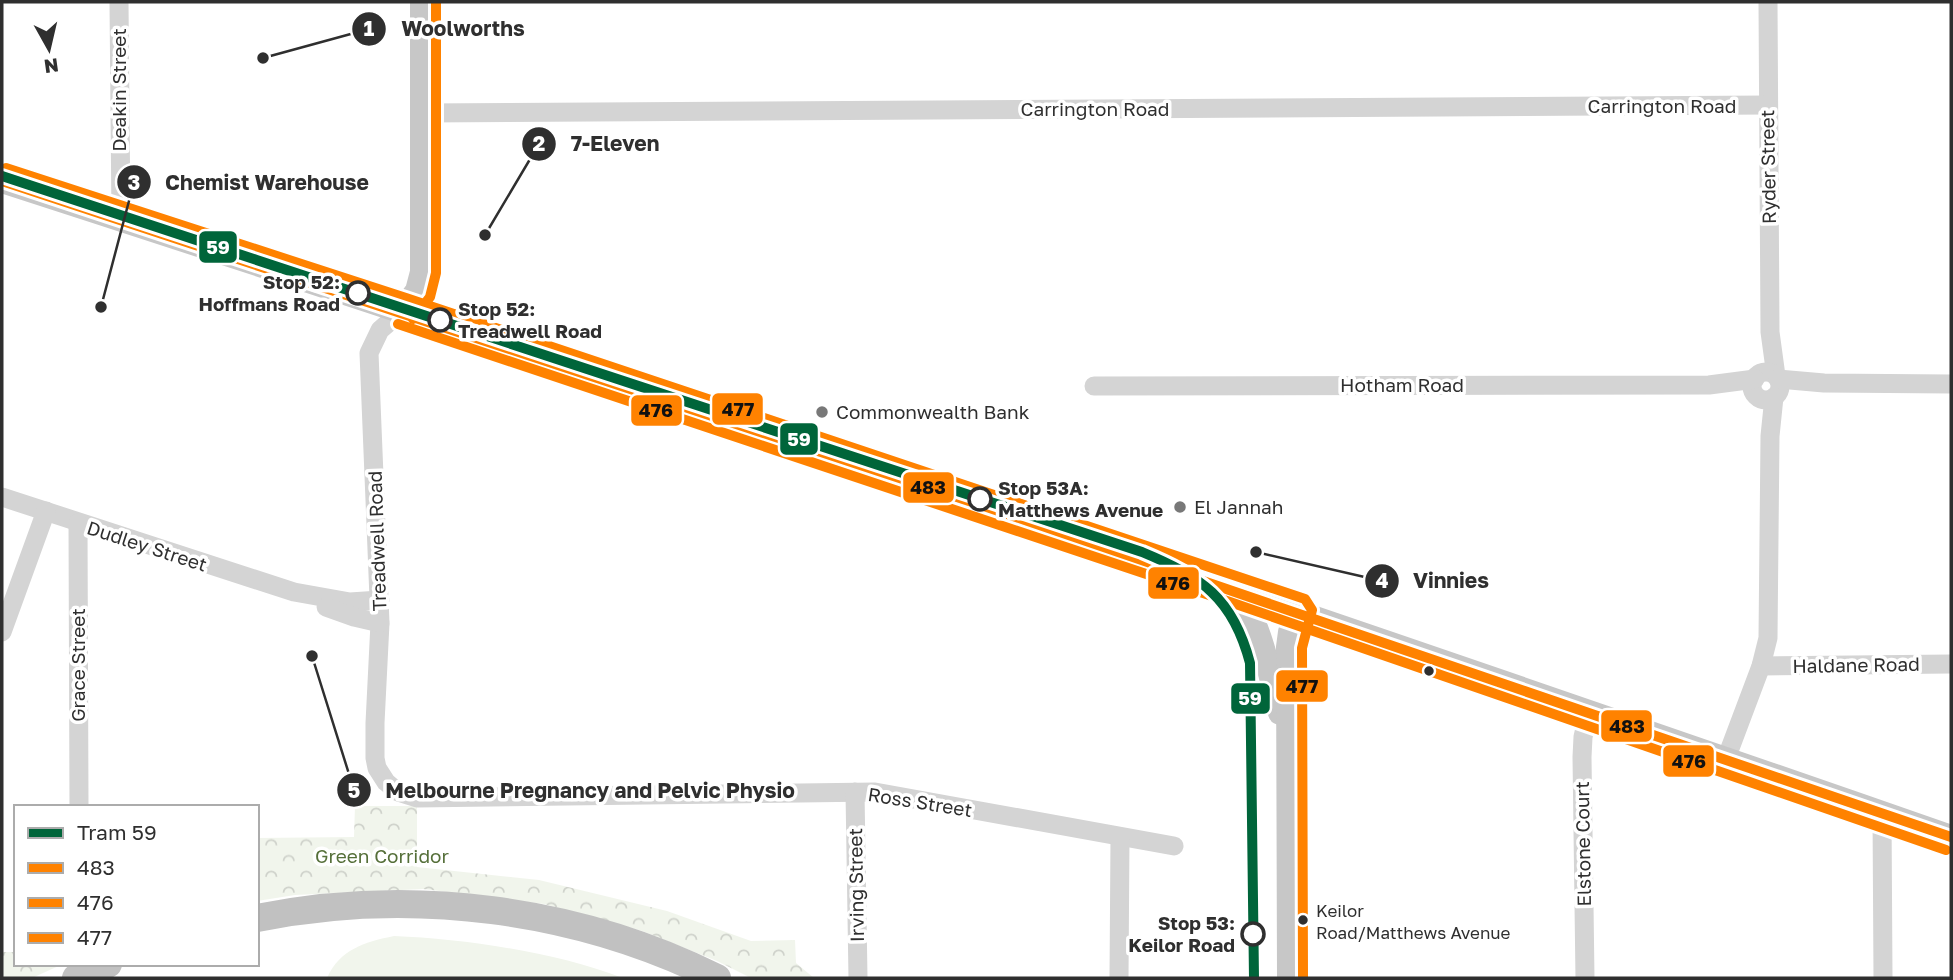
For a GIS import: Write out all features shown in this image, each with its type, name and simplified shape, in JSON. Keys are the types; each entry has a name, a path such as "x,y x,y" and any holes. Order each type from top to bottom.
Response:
{"highway":[{"path":"259,918 368,905 470,908 534,917 598,933 649,949 717,978"},
{"path":"76,978 103,966"}],"main road":[{"path":"402,311 417,291 422,272 422,2"},
{"path":"2,181 402,311 1235,589 1951,836"},
{"path":"1235,589 1245,601 1254,624 1289,747"},
{"path":"1289,978 1288,643 1298,611"}],"street":[{"name":"Deakin Street","path":"119,2 121,220"},
{"name":"Ryder Street","path":"1726,759 1766,652 1769,623 1768,2"},
{"name":"Carrington Road","path":"422,113 1768,106"},
{"name":"Treadwell Road","path":"386,782 377,768 375,758 374,723 380,600 369,353 380,330 402,311"},
{"name":"Hotham Road","path":"1094,386 1951,384"},
{"name":"Dudley Street","path":"2,497 294,592 350,602 380,600"},
{"path":"2,632 46,511"},
{"name":"Grace Street","path":"78,523 79,805"},
{"name":"Dudley Street","path":"294,592 308,601 344,614 380,623"},
{"name":"Haldane Road","path":"1761,666 1951,664"},
{"name":"Elstone Court","path":"1585,978 1582,757 1589,712"},
{"name":"Ross Street","path":"386,782 398,792 417,798 855,792 888,794 1174,846"},
{"name":"Irving Street","path":"855,792 858,978"},
{"path":"1882,813 1883,978"},
{"path":"1119,978 1120,837"}],"green space":[{"name":"Green Corridor","path":"355,806 417,806 417,867 539,880 667,911 751,941 795,940 796,963 814,978 751,978 717,961 642,931 544,904 423,889 295,895 259,901 259,838 354,837"},
{"path":"394,936 510,948 569,961 623,978 327,978 339,960 354,948"},
{"path":"2,952 14,952 14,966 59,966 32,978 2,978"}],"tram line":[{"name":"59","path":"2,176 1142,552 1198,581 1224,606 1243,641 1250,663 1254,978"}],"transit line":[{"name":"476","path":"413,319 430,297 436,273 436,2"},
{"name":"477","path":"6,168 406,298 1305,599 1312,610 1302,648 1303,978"},
{"name":"483","path":"2,181 978,504 1951,837"},
{"name":"476","path":"398,324 1230,602 1946,850"}],"place":[{"name":"Woolworths","path":"263,58"},
{"name":"7-Eleven","path":"485,235"},
{"name":"Stop 52: Hoffmans Road","path":"358,293"},
{"name":"Chemist Warehouse","path":"101,307"},
{"name":"Stop 52: Treadwell Road","path":"440,320"},
{"name":"Commonwealth Bank","path":"822,412"},
{"name":"Stop 53A: Matthews Avenue","path":"980,499"},
{"name":"El Jannah","path":"1180,507"},
{"name":"Vinnies","path":"1256,552"},
{"name":"Melbourne Pregnancy and Pelvic Physio","path":"312,656"},
{"name":"Keilor Road/Matthews Avenue","path":"1303,920"},
{"name":"Stop 53: Keilor Road","path":"1253,934"}]}
